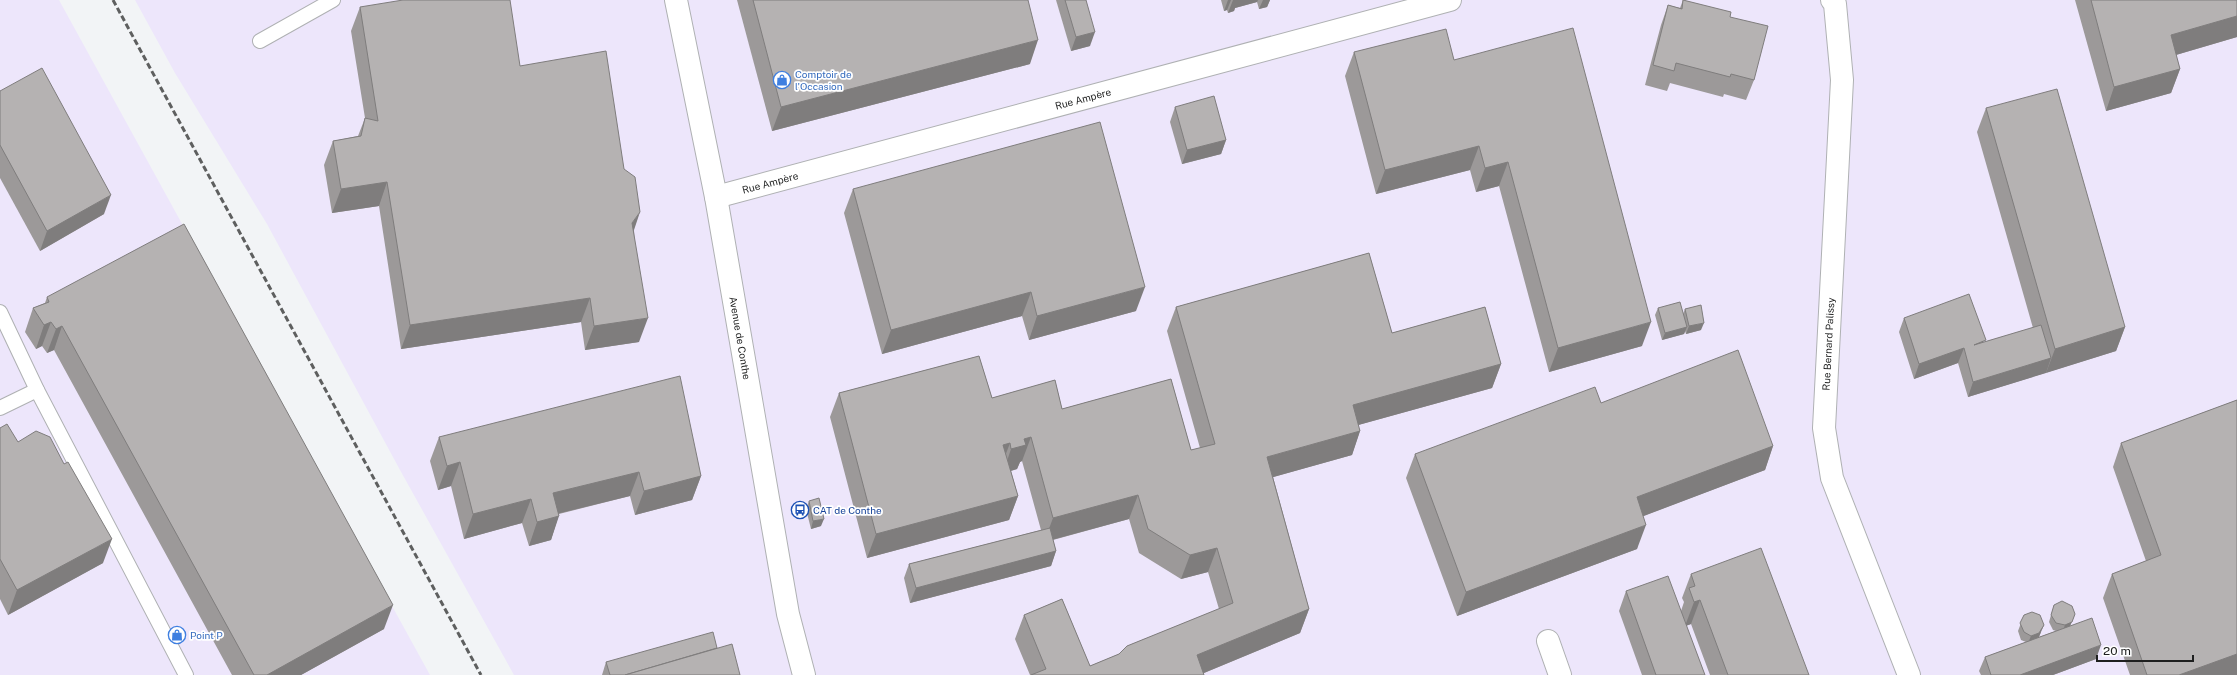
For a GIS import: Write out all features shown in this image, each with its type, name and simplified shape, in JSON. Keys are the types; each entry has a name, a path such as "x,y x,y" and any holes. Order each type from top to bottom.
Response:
{"street":[{"name":"Avenue de Conthe","path":"676,0 716,197 788,614 804,675"},
{"name":"Rue Ampère","path":"716,197 1450,0"},
{"name":"Rue Bernard Palissy","path":"1832,0 1835,4 1842,80 1824,428 1832,478 1909,675"},
{"path":"1548,641 1560,675"}],"lane":[{"path":"260,41 333,0"},
{"path":"0,312 37,390 186,675"},
{"path":"0,408 37,390"}],"shaded area":[{"path":"0,0 59,0 430,675 0,675"},
{"path":"135,0 2237,0 2237,675 514,675 400,470 267,224 175,73"}],"building":[{"path":"403,0 510,0 520,66 606,51 624,169 635,177 640,212 632,223 648,318 594,326 590,298 410,325 387,182 341,189 333,141 361,136 365,118 378,121 360,7"},
{"path":"753,0 1028,0 1038,40 781,107"},
{"path":"1065,0 1086,0 1095,32 1076,37"},
{"path":"1683,0 1731,12 1730,17 1768,26 1754,80 1731,74 1730,77 1676,63 1674,71 1653,65 1668,5 1682,9"},
{"path":"2091,0 2237,0 2237,16 2171,35 2180,69 2114,87"},
{"path":"1573,28 1651,322 1558,348 1508,162 1485,168 1479,146 1385,170 1354,52 1446,29 1454,60"},
{"path":"42,68 111,195 47,231 0,145 0,91"},
{"path":"2057,89 2125,327 2055,349 1986,108"},
{"path":"1214,96 1226,140 1187,150 1175,107"},
{"path":"1100,122 1145,287 1037,316 1031,292 891,330 853,189"},
{"path":"184,224 393,605 267,675 254,675 62,326 56,329 51,322 44,325 33,308 49,302 47,297"},
{"path":"1369,253 1392,333 1485,307 1501,364 1353,405 1360,431 1267,457 1309,609 1197,655 1204,675 1031,675 1046,669 1024,615 1062,599 1090,666 1119,654 1127,646 1233,603 1217,548 1190,555 1148,529 1138,495 1053,518 1031,437 1024,439 1026,445 1011,449 1010,443 1003,445 1018,496 876,534 839,393 979,356 992,398 1055,380 1062,409 1171,379 1191,450 1215,444 1176,307"},
{"path":"1969,294 1986,340 1974,345 2041,325 2051,358 1973,382 1964,348 1919,364 1904,318"},
{"path":"1680,302 1687,327 1665,333 1658,308"},
{"path":"1701,305 1704,323 1689,326 1685,309"},
{"path":"1738,350 1773,446 1637,497 1646,525 1466,592 1415,454 1595,387 1601,403"},
{"path":"680,376 701,476 644,491 639,472 553,493 559,516 537,522 531,499 473,514 460,462 447,466 439,437"},
{"path":"2237,400 2237,654 2179,675 2147,675 2112,574 2161,555 2121,443"},
{"path":"7,424 18,442 36,431 50,437 64,464 68,462 112,539 17,590 0,559 0,428"},
{"path":"819,498 824,519 813,521 809,501"},
{"path":"1050,528 1056,551 916,588 909,564"},
{"path":"1761,548 1809,675 1728,675 1700,600 1694,602 1689,588 1695,586 1691,574"},
{"path":"1668,576 1705,675 1656,675 1626,591"},
{"path":"2062,601 2072,606 2075,614 2072,622 2065,625 2056,623 2051,615 2054,605"},
{"path":"2032,612 2040,615 2044,625 2039,633 2031,636 2024,632 2020,623 2024,615"},
{"path":"2092,618 2101,645 2020,675 1991,675 1985,657"},
{"path":"713,632 717,648 625,675 610,675 606,662"},
{"path":"732,644 740,675 625,675"}],"railway":[{"path":"113,0 481,675"}],"place":[{"name":"Comptoir de l'Occasion","path":"782,80"},
{"name":"CAT de Conthe","path":"800,510"},
{"name":"Point P","path":"177,635"}]}
